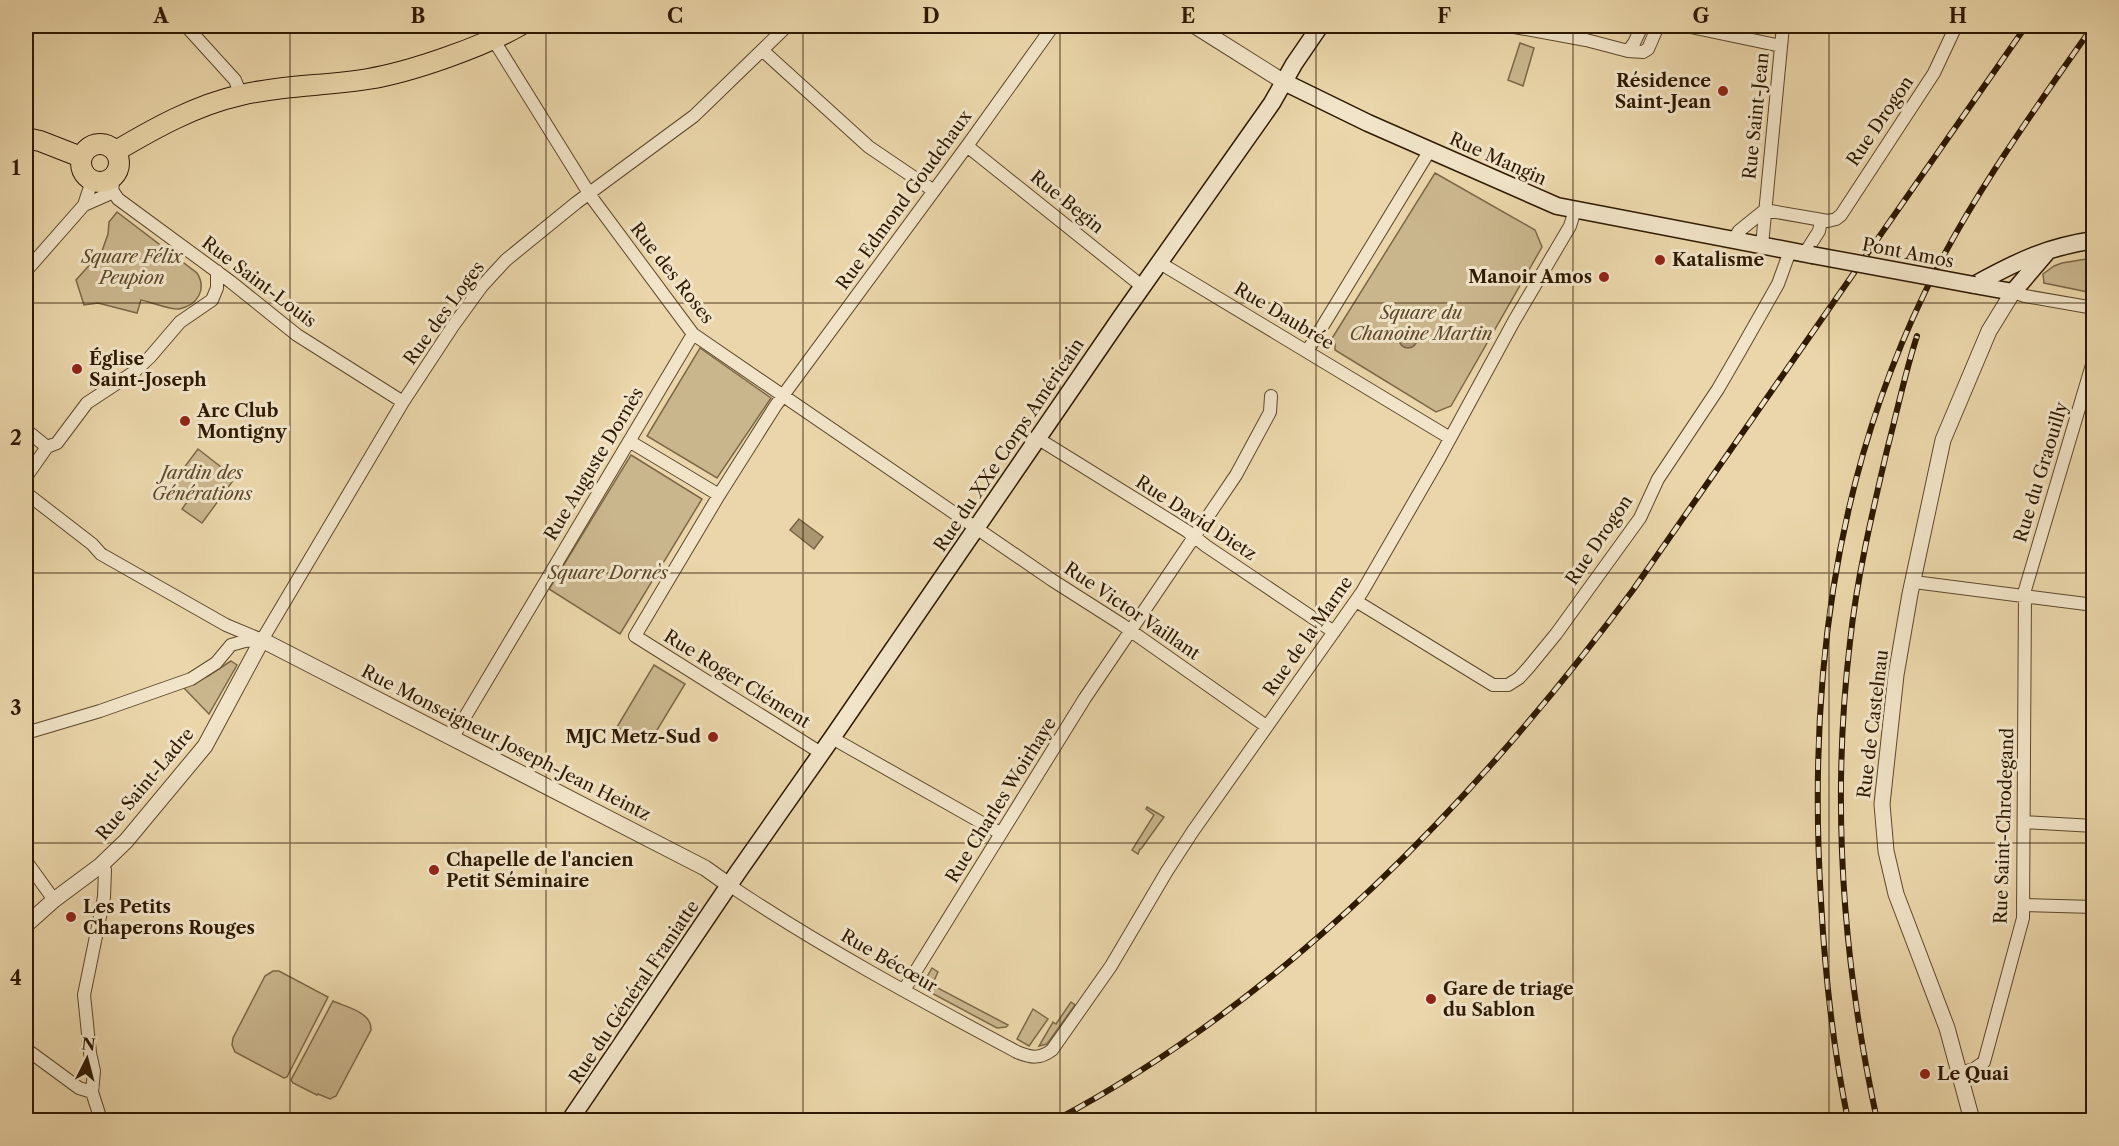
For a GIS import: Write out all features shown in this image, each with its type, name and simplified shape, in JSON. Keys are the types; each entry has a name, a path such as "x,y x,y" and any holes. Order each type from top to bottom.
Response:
{"main road":[{"path":"116,151 175,119 241,94 370,79 439,59 493,39 519,26"},
{"name":"Rue du XXe Corps Américain","path":"729,885 1120,316 1143,287 1272,103 1320,26"},
{"name":"Rue Mangin","path":"1284,82 1557,206 1802,253"},
{"path":"26,138 81,157"},
{"path":"100,143 116,151 120,162 113,183 88,178 81,168 81,157 88,147 100,143"},
{"path":"1974,285 2014,263 2049,249 2094,240"},
{"path":"2005,291 2049,249"},
{"name":"Pont Amos","path":"1802,253 2005,291"},
{"path":"2005,291 2014,263"},
{"name":"Rue du Général Franiatte","path":"570,1120 729,885"}],"street":[{"path":"186,26 235,80 241,94"},
{"name":"Rue des Loges","path":"262,640 403,402 482,286 506,260 589,194 694,116 787,26"},
{"name":"Rue Edmond Goudchaux","path":"783,396 1053,26"},
{"name":"Rue Mangin","path":"1195,26 1284,82"},
{"path":"1509,26 1576,38 1628,51 1643,52 1648,49 1658,26"},
{"path":"1628,51 1642,26"},
{"path":"1686,26 1781,45"},
{"name":"Rue Saint-Jean","path":"1762,246 1783,26"},
{"name":"Rue Drogon","path":"1356,601 1493,685 1508,685 1519,678 1556,634 1640,518 1658,479 1718,389 1778,284 1820,231 1821,221 1836,219 1844,211 1855,190 1934,73 1956,26"},
{"name":"Rue des Roses","path":"493,39 589,194 693,334 976,528"},
{"path":"762,50 870,147 934,191"},
{"name":"Rue Begin","path":"967,146 1143,287"},
{"path":"1308,350 1430,150"},
{"path":"26,271 84,205 90,187 88,178"},
{"path":"84,205 109,194 113,183"},
{"name":"Rue Saint-Louis","path":"113,183 118,199 217,271 297,335 403,402"},
{"name":"Rue de la Marne","path":"1036,1058 1052,1050 1081,1010 1111,966 1167,870 1356,601 1570,226 1575,210"},
{"path":"1733,240 1739,231 1765,210 1821,221"},
{"name":"Rue Daubrée","path":"1160,263 1308,350 1450,438"},
{"path":"26,477 47,447 57,443 93,397 134,372 180,322 212,300 217,288 217,271"},
{"path":"2005,291 2094,308"},
{"name":"Rue de Castelnau","path":"1972,1120 1947,1028 1896,894 1883,828 1884,780 1896,675 1943,440 2005,291"},
{"name":"Rue Auguste Dornès","path":"453,737 693,334"},
{"name":"Rue du Graouilly","path":"2025,596 2026,583 2094,358"},
{"path":"629,441 719,495 783,396"},
{"name":"Rue Charles Woirhaye","path":"904,990 1000,833 1131,631 1236,475 1270,412 1271,396"},
{"path":"26,430 47,447"},
{"name":"Rue David Dietz","path":"1037,438 1194,537 1334,632"},
{"path":"26,493 92,544 100,554 226,625 262,640"},
{"name":"Rue Roger Clément","path":"719,495 635,636 821,753"},
{"name":"Rue Victor Vaillant","path":"976,528 1131,631 1266,726"},
{"path":"1914,582 2094,605"},
{"name":"Rue Saint-Chrodegand","path":"1960,1073 1974,1069 1984,1062 2023,918 2025,596"},
{"path":"26,733 100,711 190,679 216,663 231,645 262,640"},
{"name":"Rue Monseigneur Joseph-Jean Heintz","path":"262,640 710,871 729,885"},
{"name":"Rue Saint-Ladre","path":"26,924 101,865 126,841 205,746 262,640"},
{"path":"832,738 1000,833"},
{"path":"2024,822 2094,826"},
{"path":"26,861 54,900"},
{"path":"101,865 105,870 105,897 84,995 94,1071 92,1092 101,1120"},
{"name":"Rue Bécœur","path":"729,885 816,940 904,990 1017,1052 1036,1058"},
{"path":"2023,905 2094,907"},
{"path":"26,1049 80,1088 92,1092"}],"green space":[{"path":"1520,43 1534,48 1523,86 1508,80"},
{"name":"Square du Chanoine Martin","path":"1435,173 1535,230 1542,247 1451,406 1436,412 1335,350 1335,344 1331,340"},
{"name":"Square Félix Peupion","path":"117,212 197,273 201,290 196,300 186,307 175,309 141,300 137,313 98,303 84,305 76,280 102,251 108,234 109,222"},
{"path":"2093,258 2093,293 2044,283 2043,274 2054,266"},
{"path":"700,348 771,398 717,478 647,436"},
{"name":"Jardin des Générations","path":"198,449 235,478 202,523 182,509 187,502 168,489"},
{"name":"Square Dornès","path":"631,455 702,499 620,634 549,589"},
{"path":"231,661 237,665 209,714 183,687 208,676"},
{"path":"654,665 685,684 648,745 617,727"},
{"path":"1147,807 1164,817 1138,854 1132,850 1154,815 1146,809"},
{"path":"932,968 938,972 932,985 1008,1025 997,1028 926,990 924,982"},
{"path":"273,971 279,971 328,997 287,1077 284,1078 235,1052 232,1045 233,1038 265,976"},
{"path":"333,1001 363,1014 371,1030 336,1096 330,1099 317,1095 291,1080"},
{"path":"1071,1002 1075,1005 1047,1044 1039,1046 1053,1022 1056,1024"},
{"path":"1033,1009 1048,1019 1029,1046 1017,1039"}],"shaded area":[{"path":"1408,330 1414,333 1417,339 1414,345 1408,348 1402,345 1399,339 1402,333"},
{"path":"799,519 823,537 814,549 790,530"}],"railway":[{"path":"1056,1120 1141,1070 1223,1014 1300,953 1373,887 1443,817 1510,744 1633,590 2026,26"},
{"path":"1848,1120 1827,983 1818,822 1819,743 1824,666 1833,589 1848,513 1868,438 1893,365 1925,292 1962,222 2026,123 2093,26"},
{"path":"1877,1120 1856,1002 1844,882 1841,822 1844,702 1853,618 1865,546 1917,336"}],"place":[{"name":"Résidence Saint-Jean","path":"1723,91"},
{"name":"Katalisme","path":"1660,260"},
{"name":"Manoir Amos","path":"1604,277"},
{"name":"Église Saint-Joseph","path":"77,369"},
{"name":"Arc Club Montigny","path":"185,421"},
{"name":"MJC Metz-Sud","path":"713,737"},
{"name":"Chapelle de l'ancien Petit Séminaire","path":"434,870"},
{"name":"Les Petits Chaperons Rouges","path":"71,917"},
{"name":"Gare de triage du Sablon","path":"1431,999"},
{"name":"Le Quai","path":"1925,1074"}]}
